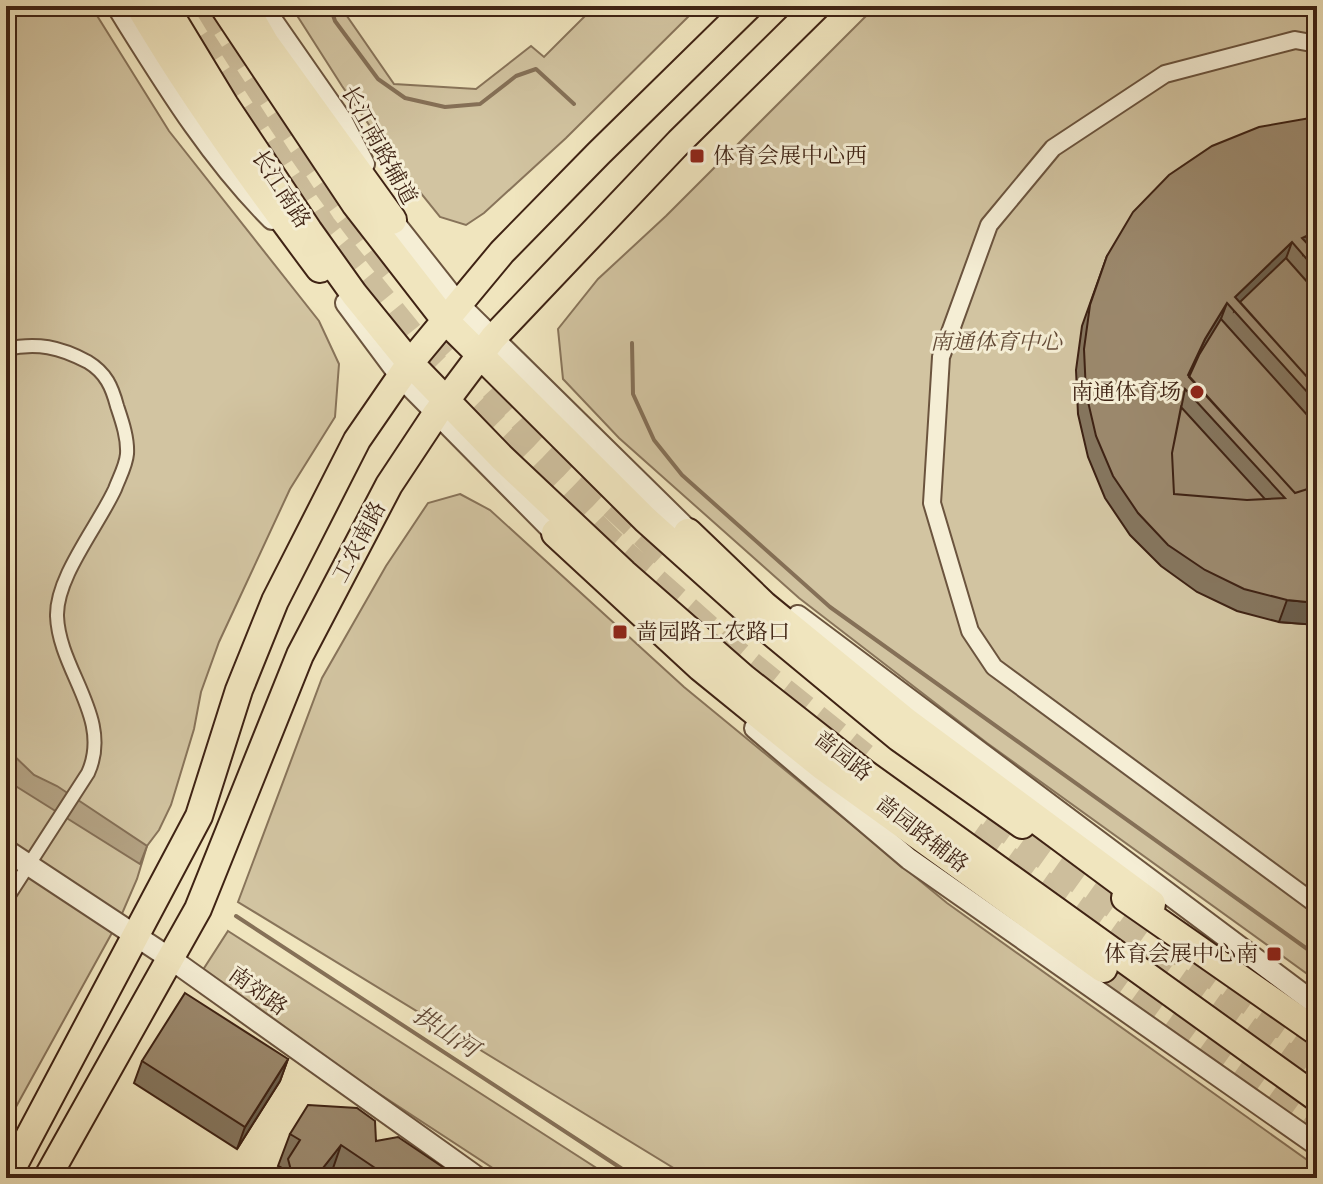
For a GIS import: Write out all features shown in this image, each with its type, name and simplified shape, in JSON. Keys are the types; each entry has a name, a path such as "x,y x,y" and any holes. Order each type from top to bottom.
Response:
{"highway":[{"path":"140,6 183,79 233,153 320,268"},
{"path":"243,6 265,44 392,220"},
{"path":"556,533 701,667 823,766 1103,968"},
{"path":"688,533 764,606 907,723 1151,904"}],"main road":[{"name":"长江南路","path":"165,6 225,105 406,370"},
{"path":"223,6 355,204 452,312 487,346 550,428 646,520 771,632 899,738 1317,1032"},
{"path":"7,1178 199,816 239,690 275,601 357,440 406,370 502,252 749,6"},
{"name":"工农南路","path":"47,1178 171,959 209,883 300,655 389,485 487,346 679,142 817,6"},
{"name":"啬园路","path":"406,370 441,408 502,458 624,573 744,678 866,774 1317,1098"}],"street":[{"path":"117,6 190,122 249,196 320,268 406,370"},
{"name":"长江南路辅道","path":"262,6 342,121 392,220 452,312"},
{"path":"1317,44 1295,40 1165,74 1053,148 989,225 941,357 932,503 970,631 994,667 1317,905"},
{"path":"6,349 39,344 74,355 95,367 111,387 126,441 124,468 105,511 68,573 57,613 67,660 95,730 93,762 6,900"},
{"path":"487,346 688,533 1317,1005"},
{"name":"啬园路辅路","path":"441,408 662,650 909,859 1317,1145"},
{"name":"南郊路","path":"6,850 171,959 478,1178"}],"green space":[{"path":"6,6 91,6 169,131 319,321 339,364 335,417 290,489 219,642 201,692 194,729 171,805 147,846 121,916 6,839"},
{"path":"291,6 340,6 394,84 476,89 531,46 544,57 595,6 699,6 566,138 484,213 466,225 440,217 390,155"},
{"name":"南通体育中心","path":"876,6 1317,6 1317,981 987,743 799,598 619,438 563,379 558,329 598,279 666,216"},
{"path":"460,494 490,510 684,687 947,903 1317,1167 1317,1178 690,1178 238,902 322,678 386,566 428,503"},
{"path":"6,860 113,931 6,1125"},
{"path":"228,931 612,1178 508,1178 199,976"}],"shaded area":[{"path":"6,748 34,775 57,786 147,846 140,864 6,780"}],"building":[{"name":"南通体育场","path":"1317,119 1317,231 1302,238 1317,254 1317,271 1292,242 1235,297 1317,388 1317,403 1227,303 1188,375 1295,493 1317,486 1317,603 1287,600 1244,589 1205,570 1168,545 1138,513 1113,476 1096,436 1086,393 1084,349 1090,305 1107,256 1133,212 1169,175 1212,146 1259,127","holes":["1185,389 1285,498 1247,500 1174,494 1172,453"]},
{"path":"1286,258 1317,293 1317,388 1240,302"},
{"path":"1221,319 1317,426 1317,486 1295,493 1189,377"},
{"path":"1181,407 1265,499 1174,494 1172,453"},
{"path":"185,993 288,1059 245,1127 142,1061"},
{"path":"308,1105 357,1108 375,1121 376,1141 398,1137 459,1178 390,1178 341,1145 315,1178 293,1178 288,1159 300,1140 290,1134"}],"waterway":[{"path":"330,6 335,21 378,79 405,98 445,107 480,104 516,76 536,69 574,104"},
{"path":"632,343 633,394 654,440 682,475 830,607 1317,956"},
{"name":"拱山河","path":"236,916 636,1178"}],"tunnel":[{"path":"208,6 297,144 395,275"},
{"path":"199,37 322,226 434,364 611,543 739,656 864,757"},
{"path":"436,326 531,428 664,553"},
{"path":"989,816 1317,1049"},
{"path":"973,835 1317,1079"},
{"path":"1103,968 1317,1122"},
{"path":"1251,971 1317,1015"}],"place":[{"name":"体育会展中心西","path":"697,156"},
{"name":"南通体育场","path":"1197,392"},
{"name":"啬园路工农路口","path":"620,632"},
{"name":"体育会展中心南","path":"1274,954"}]}
